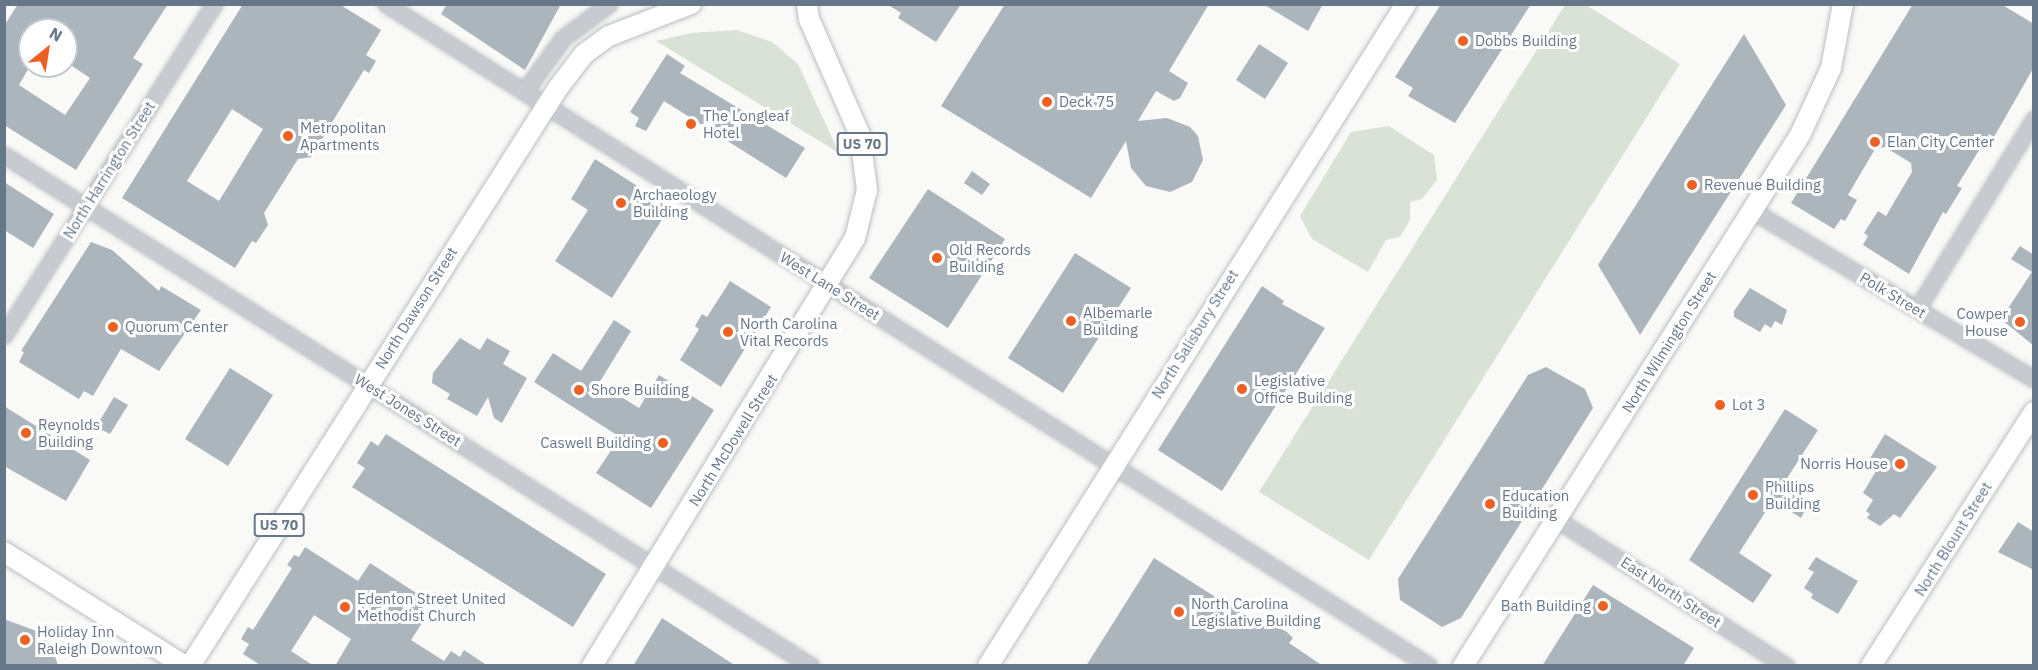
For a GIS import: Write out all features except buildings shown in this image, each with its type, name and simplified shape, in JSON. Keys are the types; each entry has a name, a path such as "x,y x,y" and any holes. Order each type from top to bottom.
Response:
{"main road":[{"name":"North Dawson Street","path":"190,666 545,105 584,54 609,36 691,4"},
{"name":"North McDowell Street","path":"592,666 855,238 867,190 860,135 809,19 807,4"},
{"name":"North Salisbury Street","path":"988,666 1112,465 1406,4"},
{"name":"North Wilmington Street","path":"1463,666 1752,211 1818,100 1840,36 1843,4"},
{"name":"North Blount Street","path":"1870,666 2034,412"},
{"path":"4,552 185,666"}],"street":[{"name":"North Harrington Street","path":"4,335 214,4"},
{"name":"West Lane Street","path":"386,4 1429,666"},
{"path":"524,92 563,38 609,4"},
{"path":"1917,309 2034,119"},
{"name":"West Jones Street","path":"4,155 811,666"},
{"name":"Polk Street","path":"1752,211 2034,379"},
{"name":"East North Street","path":"1556,519 1786,666"}],"shaded area":[{"path":"1565,5 1586,5 1680,64 1369,560 1259,492"},
{"path":"737,30 772,42 798,64 839,153 656,41 691,33"},
{"path":"1389,126 1434,155 1437,180 1422,199 1410,202 1410,220 1400,237 1386,240 1368,272 1312,239 1300,216 1351,132"}],"place":[{"name":"Dobbs Building","path":"1463,41"},
{"name":"Deck 75","path":"1047,102"},
{"name":"The Longleaf Hotel","path":"691,124"},
{"name":"Metropolitan Apartments","path":"288,136"},
{"name":"Elan City Center","path":"1875,142"},
{"name":"Revenue Building","path":"1692,185"},
{"name":"Archaeology Building","path":"621,203"},
{"name":"Old Records Building","path":"937,258"},
{"name":"Albemarle Building","path":"1071,321"},
{"name":"Cowper House","path":"2020,322"},
{"name":"Quorum Center","path":"113,327"},
{"name":"North Carolina Vital Records","path":"728,332"},
{"name":"Legislative Office Building","path":"1242,389"},
{"name":"Shore Building","path":"579,390"},
{"name":"Lot 3","path":"1720,405"},
{"name":"Reynolds Building","path":"26,433"},
{"name":"Caswell Building","path":"663,443"},
{"name":"Norris House","path":"1900,464"},
{"name":"Phillips Building","path":"1753,495"},
{"name":"Education Building","path":"1490,504"},
{"name":"Bath Building","path":"1603,606"},
{"name":"Edenton Street United Methodist Church","path":"345,607"},
{"name":"North Carolina Legislative Building","path":"1179,612"},
{"name":"Holiday Inn Raleigh Downtown","path":"25,640"}]}
